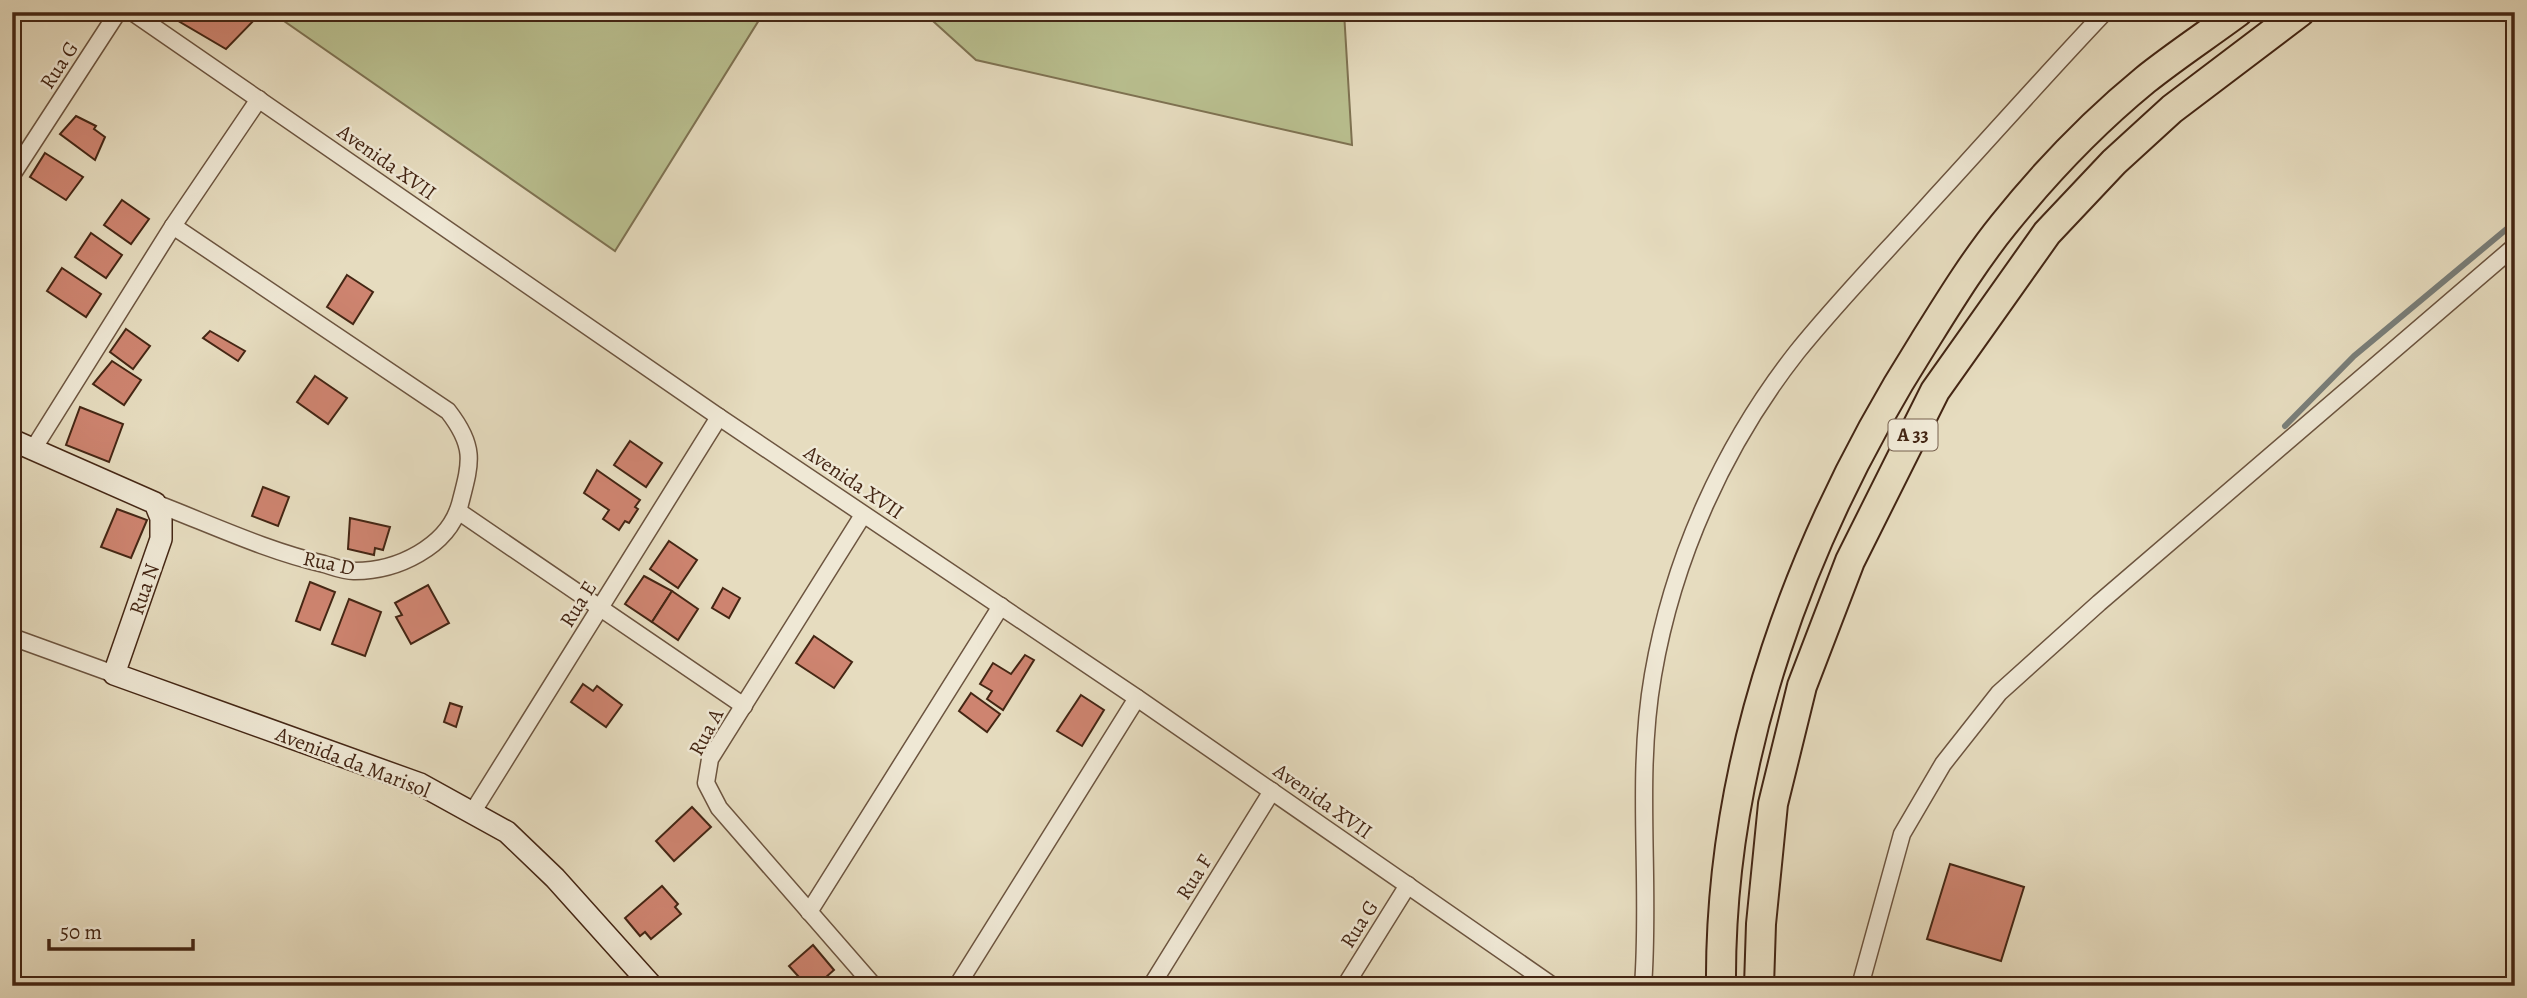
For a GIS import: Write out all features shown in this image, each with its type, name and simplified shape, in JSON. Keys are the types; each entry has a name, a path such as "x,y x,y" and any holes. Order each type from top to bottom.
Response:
{"highway":[{"name":"A 33","path":"1721,986 1720,921 1736,794 1775,657 1806,567 1843,482 1878,416 1959,287 2004,223 2079,143 2144,81 2238,12"},
{"name":"A 33","path":"1759,986 1760,924 1773,804 1802,685 1850,561 1935,391 2047,233 2106,171 2172,109 2300,12"}],"street":[{"name":"Rua G","path":"12,175 118,12"},
{"name":"Avenida XVII","path":"132,12 719,417 1137,698 1546,984"},
{"path":"1643,986 1646,936 1642,808 1645,736 1651,687 1667,609 1706,502 1752,417 1798,352 2105,12"},
{"path":"32,452 173,226 258,99"},
{"name":"Rua D","path":"12,440 32,452 155,503 305,560 354,572 401,563 435,544 458,511 470,465 464,432 448,411 173,226"},
{"path":"1860,986 1902,834 1943,764 1999,693 2099,603 2515,246"},
{"name":"Rua E","path":"472,813 719,417"},
{"name":"Rua N","path":"114,674 161,539 161,519 155,503"},
{"path":"458,511 744,706"},
{"name":"Rua A","path":"863,514 710,760 706,783 719,808 809,912 865,983"},
{"path":"809,912 1001,606"},
{"path":"12,638 114,674"},
{"name":"Avenida da Marisol","path":"114,674 420,784 507,832 555,878 652,986"},
{"path":"957,986 1137,698"},
{"name":"Rua F","path":"1151,986 1272,792"},
{"name":"Rua G","path":"1345,986 1408,886"}],"green space":[{"path":"271,12 764,12 615,251"},
{"path":"923,12 1344,12 1352,145 976,60"}],"building":[{"path":"163,12 262,12 226,49"},
{"path":"76,116 96,126 94,129 105,137 95,160 60,134"},
{"path":"45,153 83,177 66,200 30,177"},
{"path":"122,200 149,219 131,244 104,225"},
{"path":"91,233 122,255 106,278 75,257"},
{"path":"62,268 101,294 86,317 47,291"},
{"path":"347,275 373,292 353,324 327,307"},
{"path":"126,329 150,346 133,369 110,352"},
{"path":"210,331 245,351 238,361 203,338"},
{"path":"112,361 141,380 124,405 93,384"},
{"path":"315,376 347,398 328,424 297,402"},
{"path":"80,407 123,424 109,462 66,445"},
{"path":"630,441 662,463 646,487 614,465"},
{"path":"597,470 640,500 629,523 625,521 619,530 603,519 609,510 584,493"},
{"path":"263,487 289,497 278,526 252,516"},
{"path":"117,509 147,520 131,558 101,547"},
{"path":"350,518 390,527 383,550 375,548 374,555 348,549"},
{"path":"669,541 697,560 678,588 650,569"},
{"path":"644,576 672,591 652,622 625,604"},
{"path":"310,582 335,592 320,630 296,621"},
{"path":"428,585 449,623 411,644 396,617 402,615 395,603"},
{"path":"723,588 740,598 729,618 712,608"},
{"path":"672,591 698,609 678,640 652,622"},
{"path":"349,599 381,612 365,656 332,644"},
{"path":"814,636 852,662 834,688 796,663"},
{"path":"1025,655 1034,660 1003,710 987,699 992,691 980,684 993,663 1011,674"},
{"path":"583,684 593,691 597,686 622,705 606,727 571,702"},
{"path":"971,693 1000,714 987,732 959,711"},
{"path":"1081,695 1104,710 1082,746 1057,731"},
{"path":"450,703 462,707 456,727 444,722"},
{"path":"692,807 711,827 674,861 656,841"},
{"path":"1950,864 2024,887 2001,961 1927,939"},
{"path":"662,886 678,904 675,907 681,914 651,939 645,932 640,936 625,918"},
{"path":"813,945 834,970 816,986 807,986 789,966"}],"waterway":[{"path":"2285,426 2354,356 2515,222"}]}
